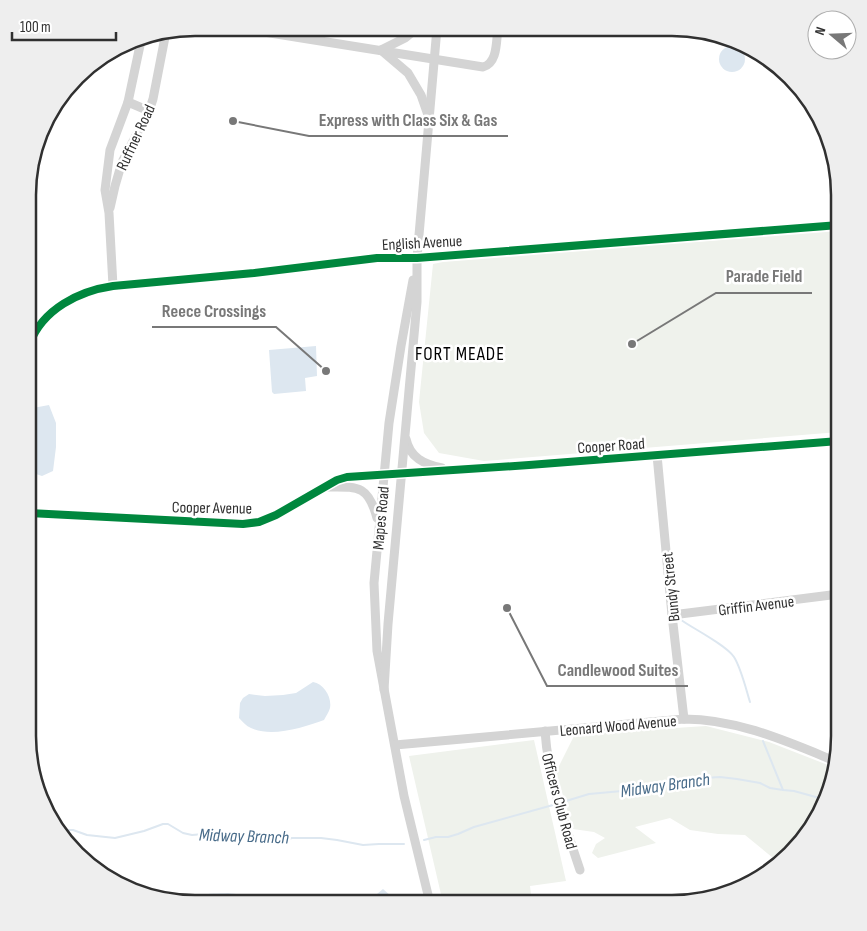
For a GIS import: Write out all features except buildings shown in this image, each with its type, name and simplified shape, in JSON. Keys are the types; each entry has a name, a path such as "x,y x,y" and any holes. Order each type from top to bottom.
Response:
{"street":[{"path":"291,36 483,66 487,65 494,57 497,36"},
{"path":"381,50 407,36"},
{"name":"Mapes Road","path":"384,690 404,434 417,302 417,258 436,36"},
{"name":"Ruffner Road","path":"110,213 114,186 122,162 149,111 153,99 165,39"},
{"name":"Ruffner Road","path":"113,286 110,213 105,190 110,150 128,102 140,46"},
{"path":"381,50 408,73 420,95 429,120"},
{"path":"128,102 149,111"},
{"path":"109,157 122,162"},
{"name":"English Avenue","path":"36,330 50,314 68,300 96,288 254,273 377,258 417,258 830,226"},
{"name":"Mapes Road","path":"417,258 400,346 391,408 374,583 377,651 404,796 428,894"},
{"path":"404,434 406,443 419,460 452,471"},
{"name":"Cooper Road","path":"384,475 830,442"},
{"name":"Bundy Street","path":"657,455 684,719"},
{"name":"Cooper Avenue","path":"37,513 243,524 260,522 276,515 337,480 347,477 384,475"},
{"path":"323,487 355,487 364,492 371,500 380,526"},
{"name":"Griffin Avenue","path":"672,616 830,595"},
{"name":"Leonard Wood Avenue","path":"394,745 684,719 702,719 739,726 789,742 829,758"},
{"name":"Officers Club Road","path":"544,731 550,770 580,870"}],"shaded area":[{"path":"727,47 744,54 744,64 737,71 727,71 720,64 720,54"},
{"path":"830,232 830,433 484,461 439,453 424,433 419,402 433,264"},
{"path":"316,346 317,376 305,378 306,391 274,394 272,392 269,350"},
{"path":"49,405 56,423 53,471 42,476 37,474 36,407"},
{"path":"313,682 324,688 330,700 330,708 324,720 307,726 278,732 268,732 249,727 239,718 240,703 249,694 265,696 296,693"},
{"path":"706,726 769,742 828,765 828,767 819,797 809,815 798,833 773,858 745,835 690,830 670,818 635,827 656,843 598,858 592,853 596,844 605,838 594,832 573,829 556,772 574,736"},
{"path":"534,740 566,881 530,886 531,894 441,894 409,756"},
{"path":"383,889 389,894 377,894"}],"waterway":[{"path":"681,620 730,652 737,662 750,702"},
{"path":"763,741 783,790"},
{"name":"Midway Branch","path":"566,801 589,794 622,791 661,782 720,777 760,783 770,788 794,791 819,798"},
{"name":"Midway Branch","path":"424,840 448,837 474,827 553,805"},
{"name":"Midway Branch","path":"67,830 87,835 115,838 168,824 183,833 192,835 204,834 221,839 251,833 264,838 283,841 292,838 321,838 363,845 404,844"}],"cycle path":[{"path":"36,331 53,311 75,297 100,288 113,286 254,273 377,258 417,258 830,226"},
{"path":"37,513 243,524 259,522 276,515 337,480 347,477 830,442"}],"place":[{"name":"Express with Class Six & Gas","path":"233,121"},
{"name":"Parade Field","path":"632,344"},
{"name":"Reece Crossings","path":"326,371"},
{"name":"Candlewood Suites","path":"507,608"}],"district":[{"name":"FORT MEADE","path":"460,353"}]}
